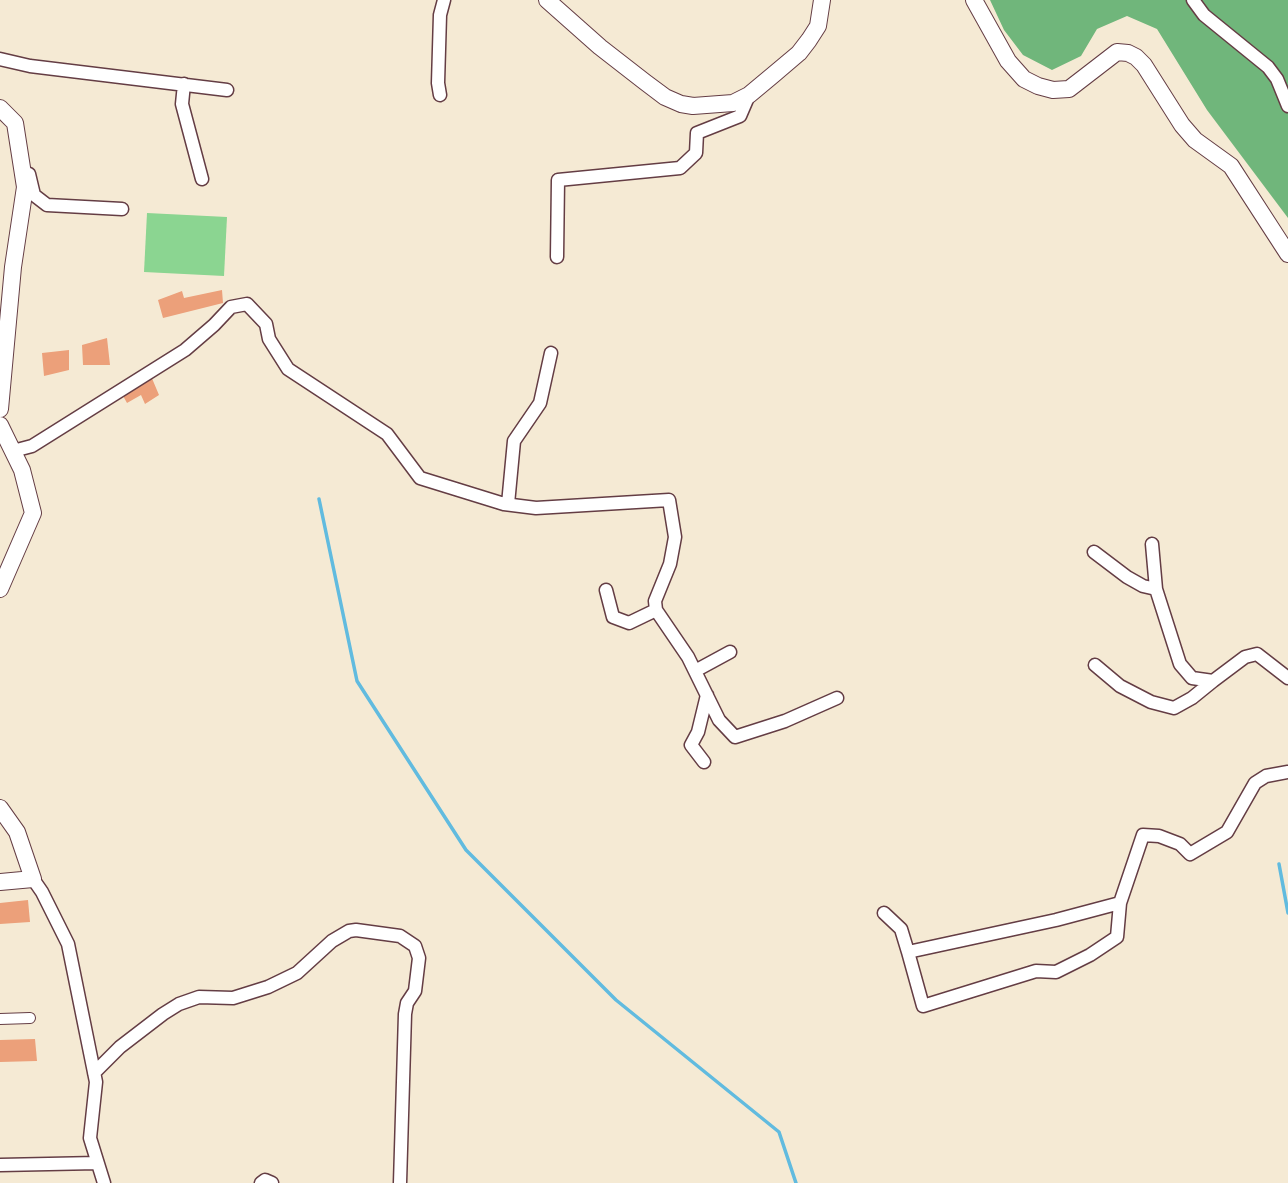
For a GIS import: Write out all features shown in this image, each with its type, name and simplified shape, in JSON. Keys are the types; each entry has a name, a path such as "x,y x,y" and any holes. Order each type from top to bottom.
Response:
{"street":[{"path":"440,95 440,15 444,0"},
{"path":"547,0 600,47 655,90 673,101 692,106 733,103 749,94 799,53 818,26 822,0"},
{"path":"974,0 1008,61 1024,79 1038,86 1053,90 1069,89 1117,52 1136,57 1195,140 1231,166 1288,254"},
{"path":"1193,0 1204,15 1268,67 1278,79 1288,106"},
{"path":"0,59 30,66 227,90"},
{"path":"184,84 182,104 202,179"},
{"path":"557,257 558,180 680,168 696,153 697,134 740,116 749,94"},
{"path":"0,108 15,124 24,187 13,267 0,409"},
{"path":"19,149 25,148 34,195 47,205 122,209"},
{"path":"13,451 32,446 185,350 231,307 247,304 267,324 269,339 288,369 387,434 420,478 508,504 548,508 668,500 675,537 670,564 655,601 656,610 695,671 719,720 735,737 785,722 837,698"},
{"path":"508,504 514,441 540,403 551,353"},
{"path":"0,425 22,470 33,513 0,589"},
{"path":"1152,544 1156,589 1180,664 1192,678 1213,681"},
{"path":"1094,552 1127,577 1143,586 1156,589"},
{"path":"606,590 613,617 629,623 656,610"},
{"path":"695,671 730,652"},
{"path":"1095,665 1120,686 1152,702 1174,708 1192,698 1245,657 1257,654 1288,678"},
{"path":"704,762 691,745 698,732 707,695"},
{"path":"884,913 901,929 923,1006 1037,971 1056,972 1117,937 1120,903 1143,835 1159,836 1180,844 1190,854 1227,832 1255,783 1266,776 1288,772"},
{"path":"0,807 17,832 33,879 48,902 68,944 96,1082 90,1138 103,1183"},
{"path":"0,881 33,879"},
{"path":"908,952 1056,920 1120,903"},
{"path":"94,1073 120,1047 179,1004 198,997 233,998 268,987 297,972 331,941 349,931 400,936 415,946 419,958 415,991 407,1003 405,1014 400,1183"},
{"path":"0,1019 30,1018"},
{"path":"0,1165 96,1163"},
{"path":"261,1183 265,1180 272,1183"}],"green space":[{"path":"990,0 1288,0 1288,218 1207,110 1157,29 1127,16 1097,29 1081,56 1052,70 1023,55 1004,30"},
{"path":"147,213 227,217 224,276 144,272"}],"building":[{"path":"222,290 223,303 163,318 158,300 182,291 184,298"},
{"path":"107,338 110,365 83,365 82,345"},
{"path":"69,350 69,370 44,376 42,353"},
{"path":"151,376 159,395 145,404 141,395 127,403 122,394"},
{"path":"28,900 30,922 0,924 0,903"},
{"path":"35,1039 37,1061 0,1062 0,1040"}],"waterway":[{"path":"319,499 357,681 466,850 616,1000 779,1132 796,1183"},
{"path":"1279,864 1288,913"}]}
